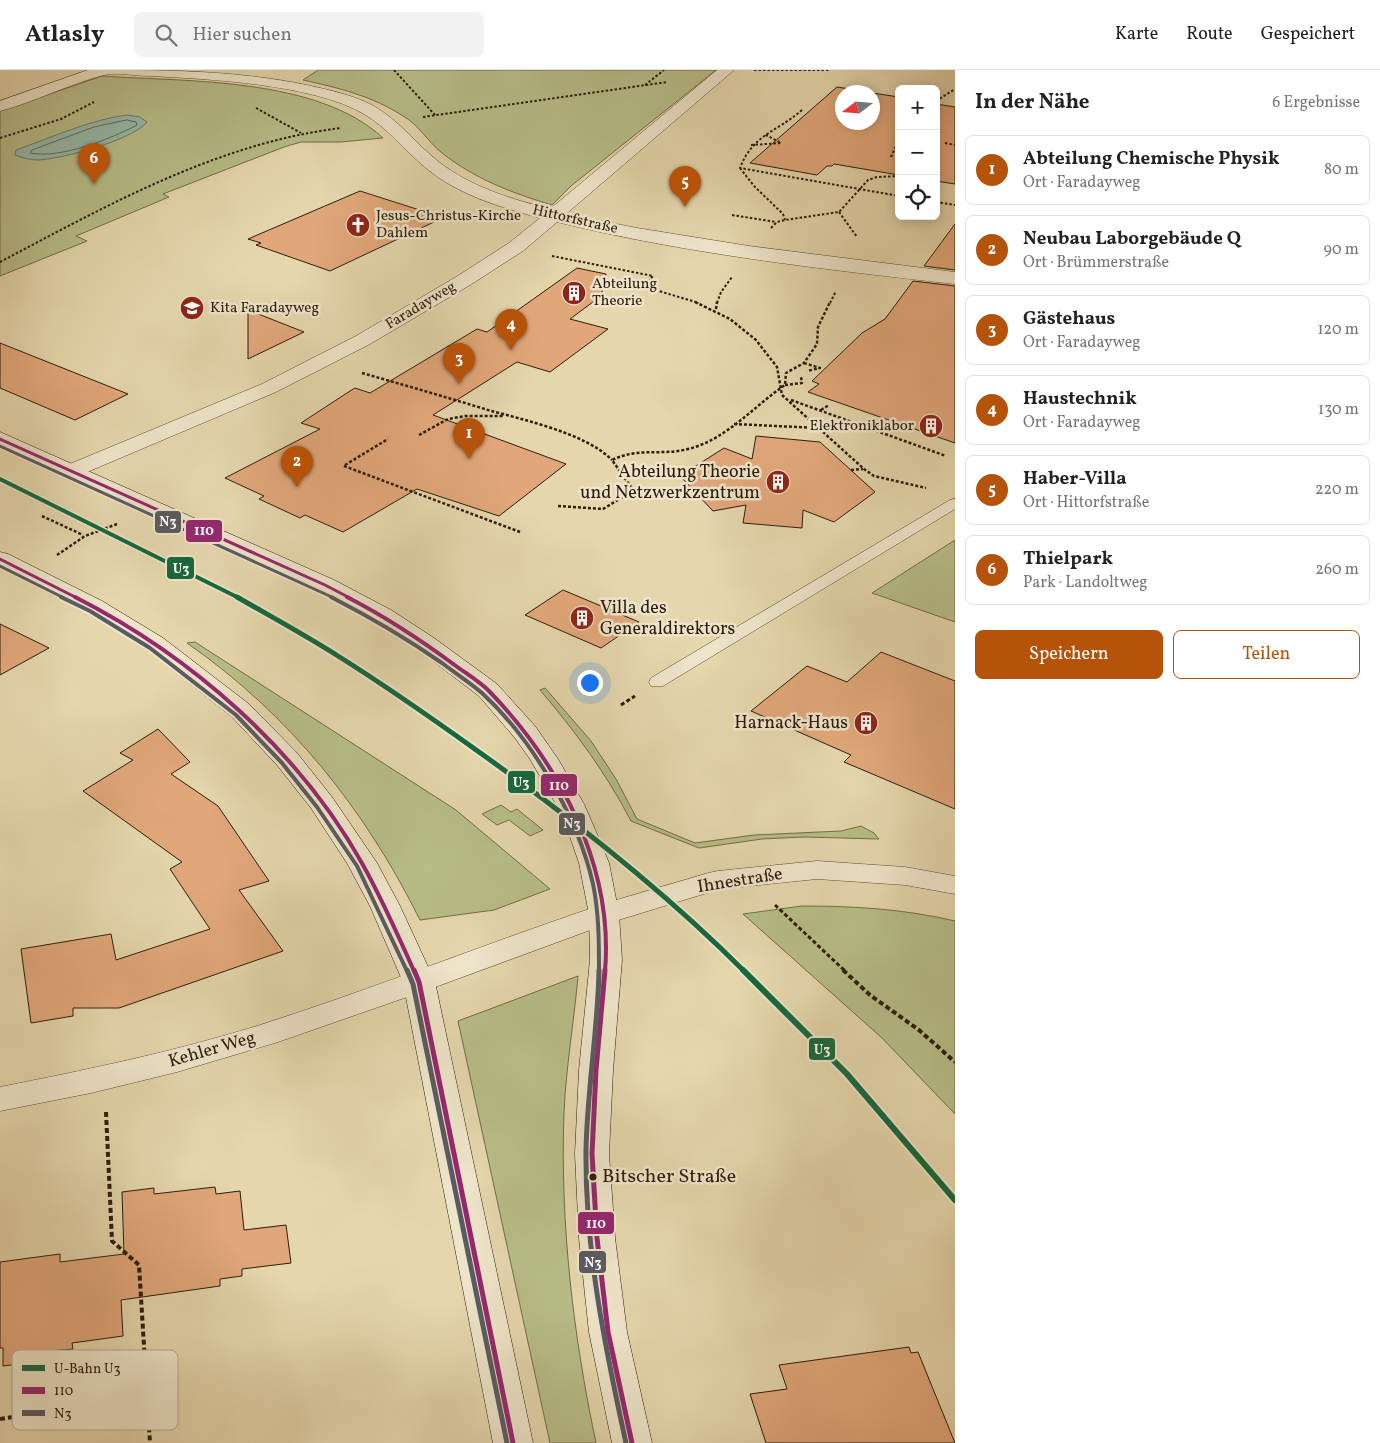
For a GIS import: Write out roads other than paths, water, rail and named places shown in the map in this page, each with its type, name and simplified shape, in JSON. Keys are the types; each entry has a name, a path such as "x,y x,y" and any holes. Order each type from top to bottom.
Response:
{"street":[{"path":"0,106 103,70"},
{"name":"Hittorfstraße","path":"108,70 241,78 293,86 334,96 366,108 387,121 433,166 461,184 552,217 750,252 848,266 955,278"},
{"name":"Faradayweg","path":"73,471 269,388 363,340 516,247 726,70"},
{"path":"0,439 357,602 425,643 488,690 525,732 544,759 570,804 594,863 604,914 606,960 596,1070 592,1154 596,1228 608,1332 632,1443"},
{"path":"0,559 92,606 154,643 240,710 276,746 322,803 362,864 385,906 419,982 513,1443"},
{"name":"Ihnestraße","path":"419,982 604,914 718,880 816,870 905,876 955,885"},
{"name":"Kehler Weg","path":"0,1099 91,1081 177,1060 267,1034 419,982"}],"lane":[{"path":"658,682 955,503"}],"water":[{"path":"127,115 140,117 147,122 139,129 113,142 63,156 38,160 26,159 15,155 16,150 71,130 113,117"}],"metro line":[{"name":"U3","path":"0,479 227,591 338,656 415,706 516,778 615,853 702,929 847,1074 955,1200"}],"place":[{"name":"Thielpark","path":"94,184"},
{"name":"Haber-Villa","path":"685,207"},
{"name":"Jesus-Christus-Kirche Dahlem","path":"358,225"},
{"name":"Abteilung Theorie","path":"574,293"},
{"name":"Kita Faradayweg","path":"192,308"},
{"name":"Haustechnik","path":"511,350"},
{"name":"Gästehaus","path":"459,384"},
{"name":"Elektroniklabor","path":"931,426"},
{"name":"Abteilung Chemische Physik","path":"469,459"},
{"name":"Abteilung Theorie und Netzwerkzentrum","path":"778,482"},
{"name":"Neubau Laborgebäude Q","path":"297,487"},
{"name":"Villa des Generaldirektors","path":"582,618"},
{"name":"Harnack-Haus","path":"866,723"},
{"name":"Bitscher Straße","path":"593,1177"}]}
